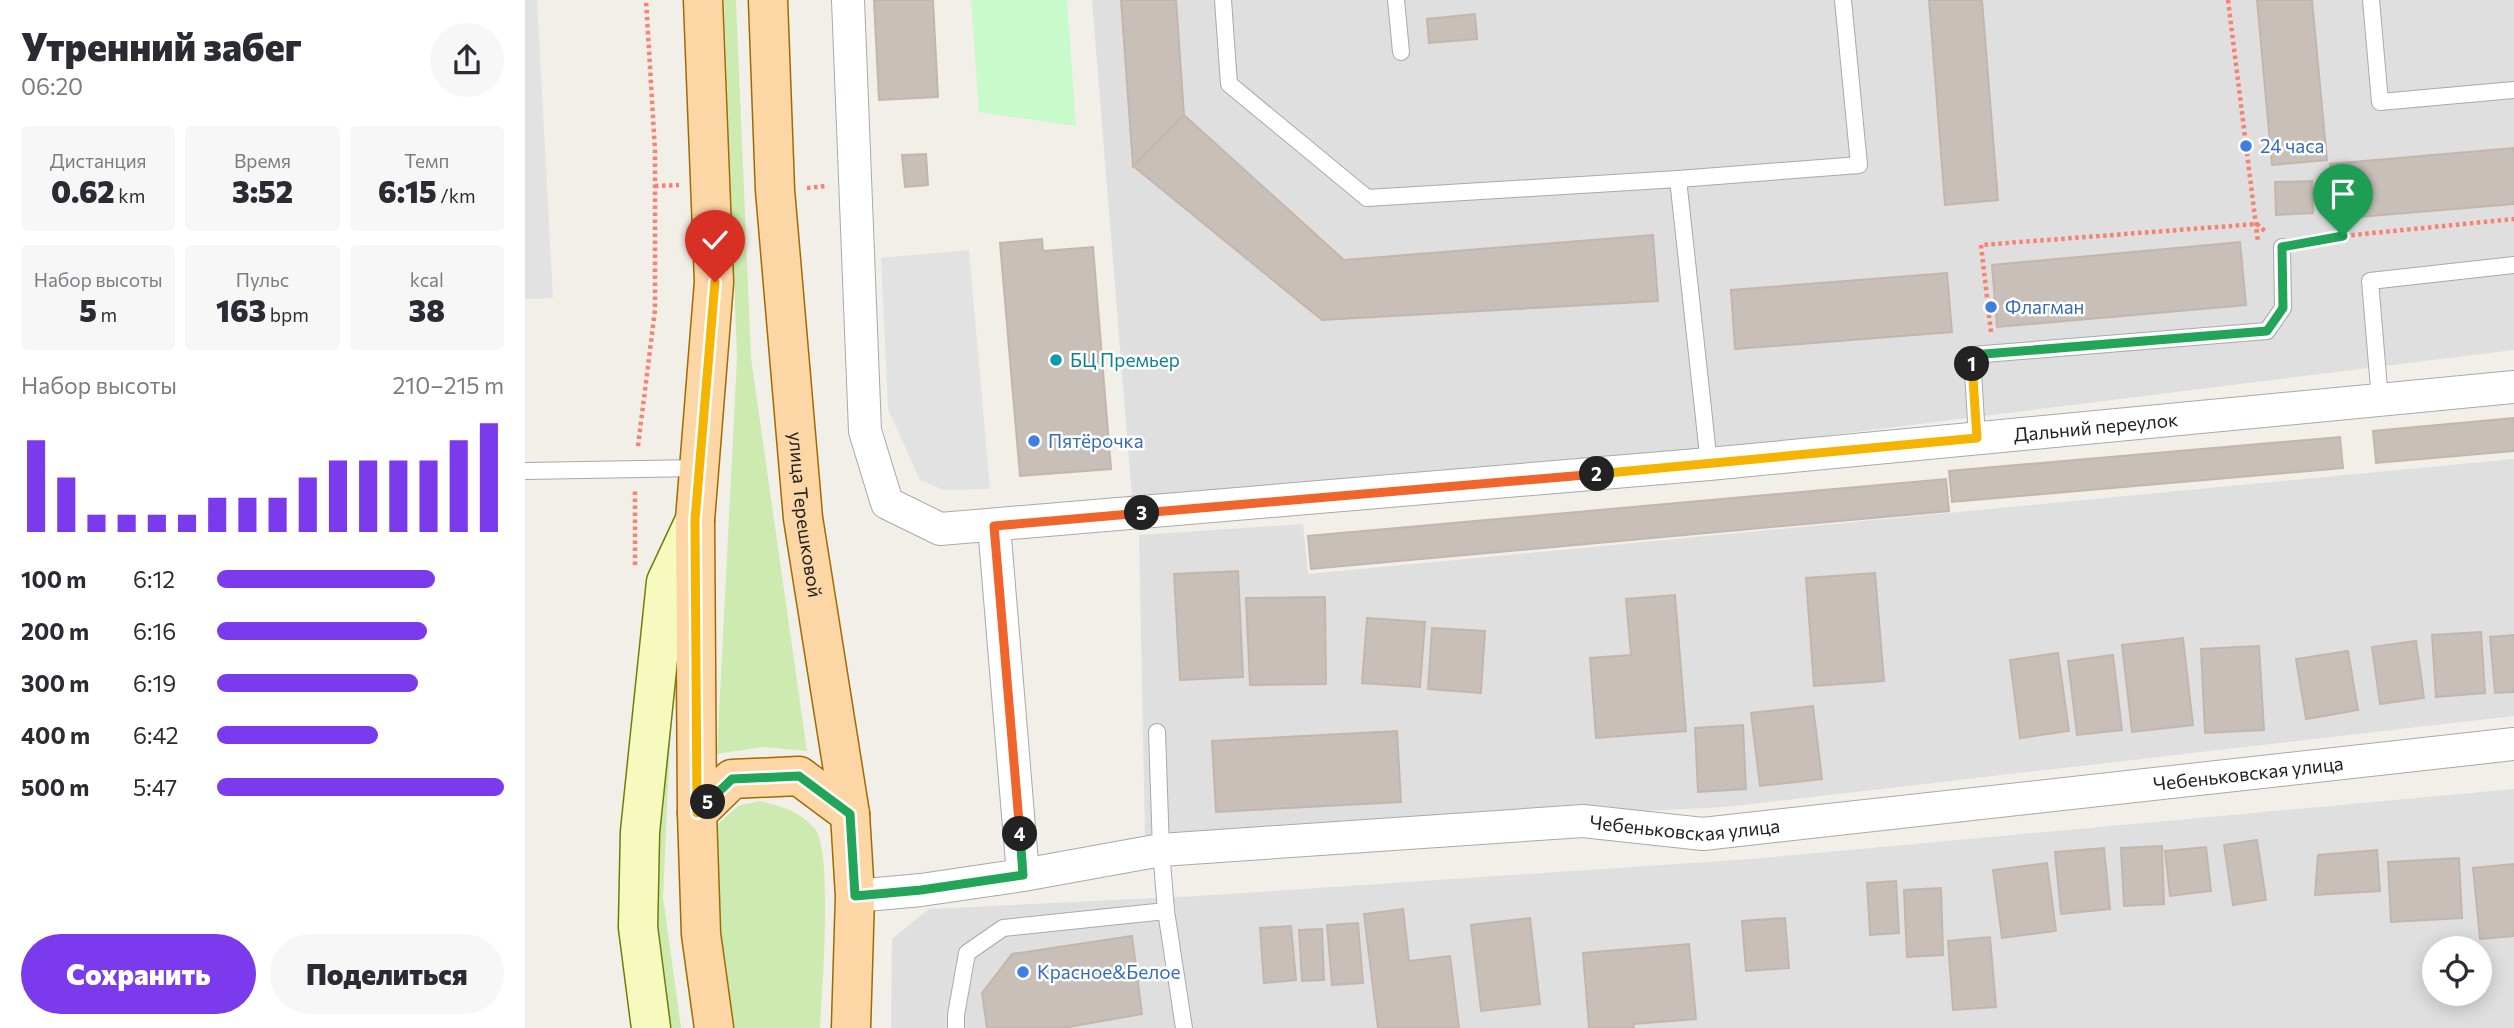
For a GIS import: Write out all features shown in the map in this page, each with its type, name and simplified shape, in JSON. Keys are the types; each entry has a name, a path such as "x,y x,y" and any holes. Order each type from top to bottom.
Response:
{"main road":[{"path":"703,0 715,282 695,520 697,813 701,934 714,1028"},
{"name":"улица Терешковой","path":"768,0 775,190 803,518 850,814 855,896 851,1028"},
{"path":"651,1028 638,927 641,832 666,582 695,520"},
{"path":"697,813 732,779 799,776 850,814"}],"street":[{"name":"Дальний переулок","path":"848,0 865,431 887,503 940,529 1709,464 2514,387"},
{"path":"994,526 1023,875"},
{"name":"Чебеньковская улица","path":"855,896 921,890 1023,875 1161,850 1584,821 1703,834 2514,744"}],"lane":[{"path":"1223,0 1229,84 1367,198 1859,165 1843,0"},
{"path":"1396,0 1401,52"},
{"path":"2371,0 2380,102 2514,90"},
{"path":"1678,179 1709,464"},
{"path":"1977,438 1972,355 2267,331 2283,308 2282,247"},
{"path":"2380,400 2370,281 2514,265"},
{"path":"525,471 699,468"},
{"path":"1157,732 1165,911 1184,1028"},
{"path":"956,1028 955,1015 967,953 1003,928 1165,911"}],"path":[{"path":"635,567 635,470 655,310 655,186 646,0"},
{"path":"2228,0 2257,224 2258,250"},
{"path":"655,186 689,185"},
{"path":"1992,339 1981,244 2257,224 2282,247 2343,236 2514,219"}],"shaded area":[{"path":"525,0 537,0 553,298 525,299"},
{"path":"1092,0 2514,0 2514,350 1750,445 1132,497"},
{"path":"969,250 990,489 944,490 920,480 888,409 881,258"},
{"path":"2514,459 2514,716 1725,807 1145,836 1139,535 1303,524 1308,574"},
{"path":"2514,789 2514,1028 891,1028 892,939 929,909 1198,896 1751,859"}],"green space":[{"path":"724,0 736,0 751,358 807,751 763,747 717,754 737,358"},
{"path":"971,0 1067,0 1076,126 979,112"},
{"path":"677,593 663,897 681,1028 663,1028 652,897"},
{"path":"759,801 782,807 803,818 815,829 820,842 824,865 825,924 820,1028 734,1028 717,928 716,826 738,806"}],"building":[{"path":"874,0 933,0 938,97 879,100"},
{"path":"1121,0 1176,0 1184,115 1133,166"},
{"path":"1929,0 1982,0 1998,200 1945,205"},
{"path":"2257,0 2312,0 2327,160 2272,165"},
{"path":"1475,14 1477,39 1429,43 1427,19"},
{"path":"1184,115 1344,260 1653,235 1658,301 1322,320 1133,166"},
{"path":"2514,148 2514,204 2335,219 2330,164"},
{"path":"926,154 928,185 905,187 902,155"},
{"path":"2312,181 2313,213 2276,215 2275,182"},
{"name":"БЦ Премьер","path":"1042,239 1043,251 1093,247 1111,469 1020,476 1000,243"},
{"path":"2240,242 2246,305 1997,327 1992,265"},
{"path":"1947,273 1952,332 1735,349 1731,290"},
{"path":"2514,418 2514,451 2376,463 2373,431"},
{"path":"2340,437 2343,468 1952,502 1949,471"},
{"path":"1946,479 1949,511 1311,569 1308,536"},
{"path":"1238,571 1243,677 1180,680 1174,574"},
{"path":"1875,573 1884,681 1814,686 1806,578"},
{"path":"1675,595 1686,731 1596,738 1590,658 1631,655 1626,599"},
{"path":"1325,597 1326,684 1250,685 1246,598"},
{"path":"1367,618 1425,622 1420,687 1362,683"},
{"path":"1432,628 1485,631 1481,693 1428,689"},
{"path":"2481,632 2485,693 2436,697 2432,635"},
{"path":"2514,635 2514,692 2495,693 2490,637"},
{"path":"2183,638 2193,725 2132,732 2122,645"},
{"path":"2416,641 2424,698 2380,704 2372,647"},
{"path":"2259,646 2264,730 2205,733 2201,649"},
{"path":"2348,651 2358,710 2306,719 2296,659"},
{"path":"2058,653 2069,731 2020,738 2010,660"},
{"path":"2113,655 2122,730 2077,735 2068,661"},
{"path":"1813,706 1822,779 1760,786 1751,713"},
{"path":"1743,725 1746,789 1698,792 1695,728"},
{"path":"1397,731 1401,802 1216,812 1212,741"},
{"path":"2257,840 2266,900 2233,905 2224,845"},
{"path":"2162,846 2164,904 2124,906 2121,848"},
{"path":"2206,847 2211,891 2170,896 2165,851"},
{"path":"2104,848 2110,909 2061,914 2055,852"},
{"path":"2377,850 2380,891 2315,895 2318,855"},
{"path":"2459,858 2462,918 2391,922 2388,862"},
{"path":"2047,863 2056,931 2002,938 1993,870"},
{"path":"2514,864 2514,936 2480,936 2473,868"},
{"path":"1896,881 1899,933 1870,935 1867,883"},
{"path":"1941,888 1943,955 1907,957 1904,890"},
{"path":"1403,909 1409,961 1450,956 1459,1028 1378,1028 1364,914"},
{"path":"1530,918 1540,1004 1481,1011 1471,925"},
{"path":"1785,918 1789,968 1746,971 1742,921"},
{"path":"1358,923 1363,983 1332,985 1327,925"},
{"path":"1291,926 1296,980 1264,983 1260,928"},
{"path":"1322,929 1324,980 1302,981 1299,930"},
{"path":"1132,936 1142,1014 1063,1028 987,1028 982,993 1012,954"},
{"path":"1990,937 1996,1007 1953,1010 1948,941"},
{"path":"1689,944 1696,1019 1633,1024 1634,1028 1589,1028 1583,953"}],"place":[{"name":"24 часа","path":"2246,146"},
{"name":"Флагман","path":"1991,307"},
{"name":"БЦ Премьер","path":"1056,360"},
{"name":"Пятёрочка","path":"1034,441"},
{"name":"Красное&Белое","path":"1023,972"}],"route":[{"path":"715,282 695,520 697,813 732,779 799,776 850,814 855,896 921,890 1023,875 994,526 1977,438 1972,355 2267,331 2283,308 2282,247 2343,236"}]}
